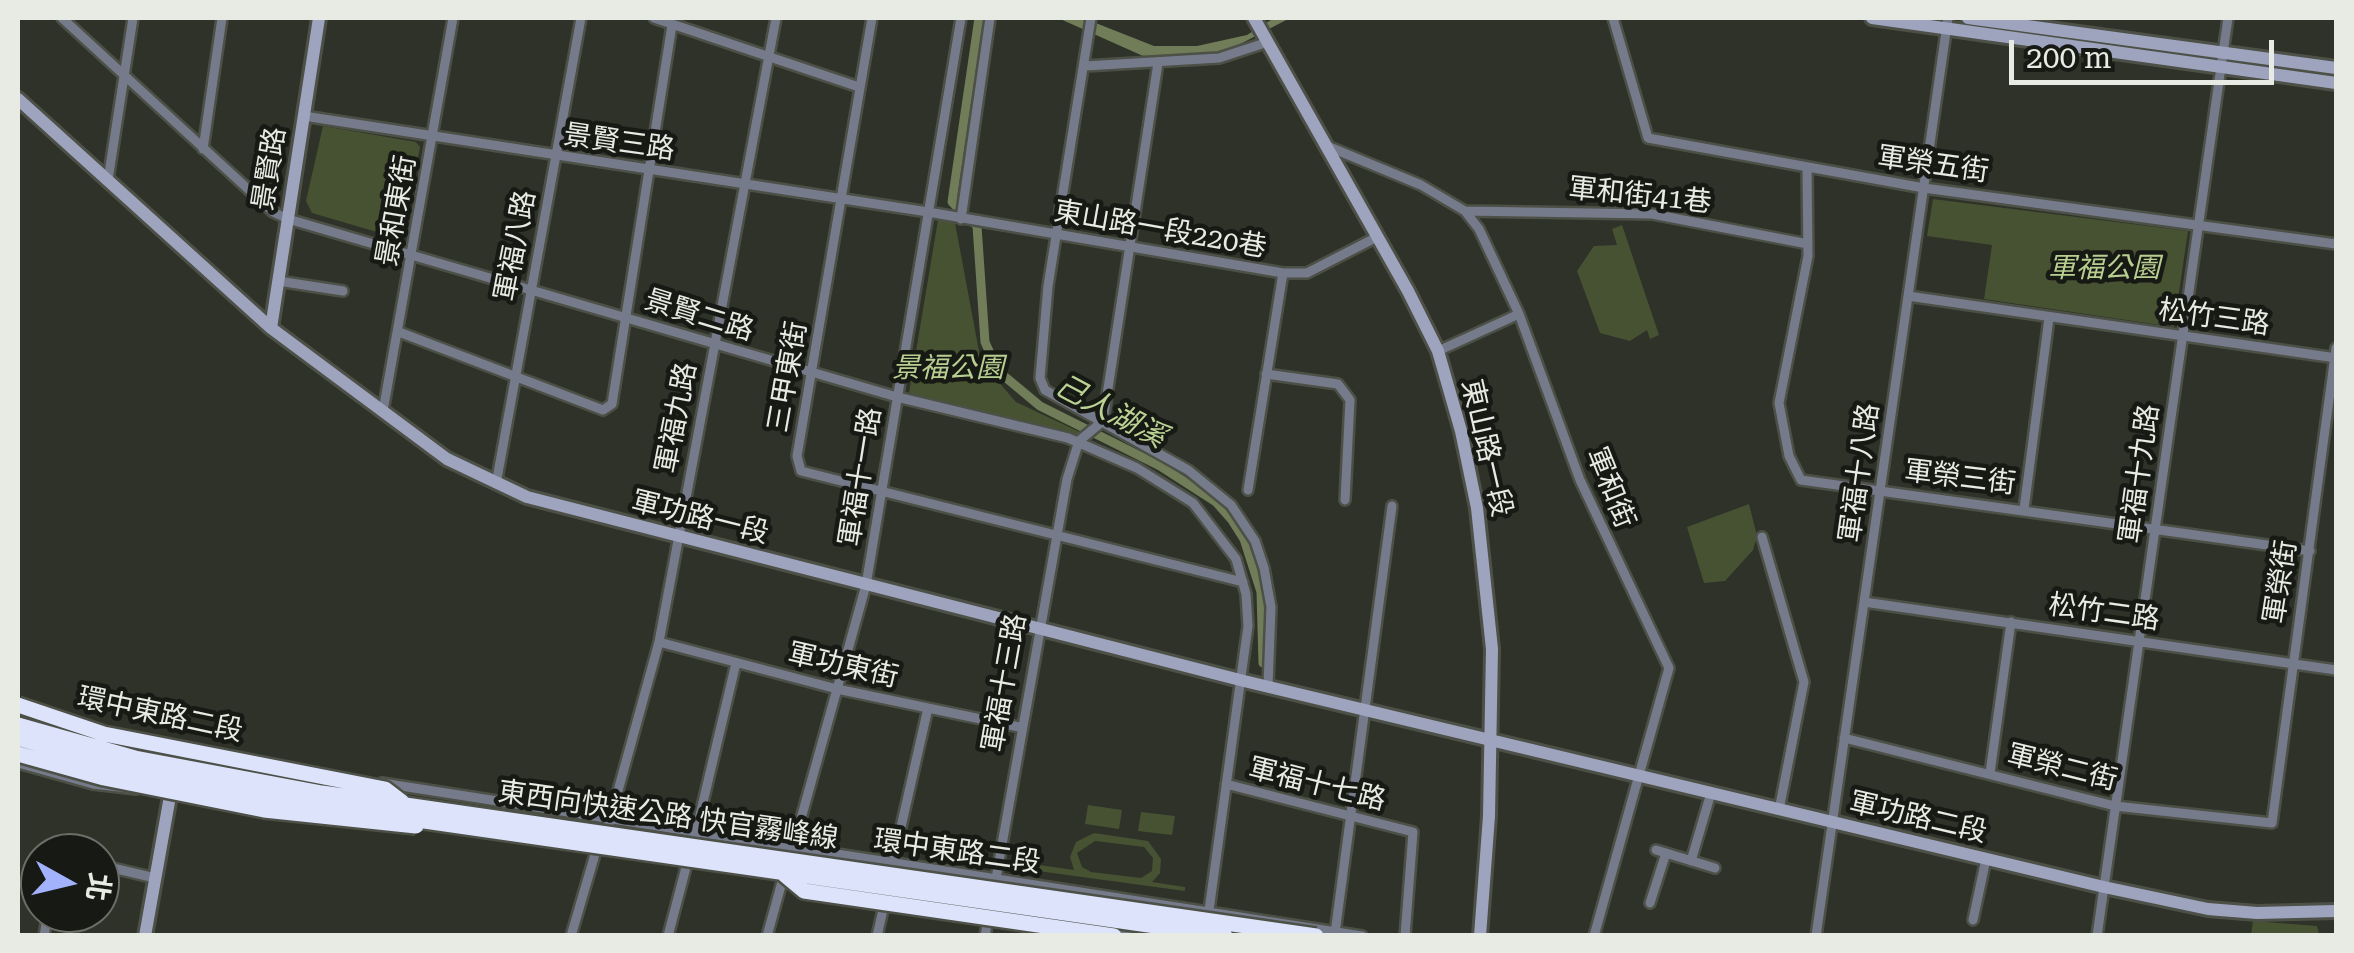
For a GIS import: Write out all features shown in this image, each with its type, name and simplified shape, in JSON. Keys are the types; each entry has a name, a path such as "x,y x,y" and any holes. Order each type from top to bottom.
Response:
{"highway":[{"path":"18,703 104,734 385,789 405,804"},
{"name":"東西向快速公路 快官霧峰線","path":"18,726 151,761 405,804 1316,936"},
{"name":"東西向快速公路 快官霧峰線","path":"18,741 140,774 781,876 1224,936"},
{"path":"18,754 104,778 264,810 394,827 455,824"},
{"path":"781,876 804,891 1114,936"}],"main road":[{"name":"景賢路","path":"271,328 319,18"},
{"path":"1872,18 1947,23 2222,60 2336,68"},
{"path":"1968,18 2336,82"},
{"name":"東山路一段","path":"1256,21 1438,352 1477,508 1491,644 1492,741 1480,936"},
{"name":"軍功路一段","path":"18,99 271,328 447,459 496,484 560,508 1492,741"},
{"name":"軍功路二段","path":"1492,741 2104,887 2224,910 2336,911"},
{"path":"146,936 182,744"}],"street":[{"name":"景賢二路","path":"62,18 273,212 288,219 897,398 1079,441 1137,468 1193,503 1224,536 1243,582 1248,626 1244,680 1205,936"},
{"path":"108,180 132,18"},
{"path":"203,149 222,18"},
{"name":"景和東街","path":"383,411 453,18"},
{"name":"軍福八路","path":"496,484 581,18"},
{"path":"654,18 858,87"},
{"name":"軍福九路","path":"571,936 593,852 611,822 659,642 776,18"},
{"name":"三甲東街","path":"872,18 797,456 801,471 1243,582"},
{"name":"軍福十一路","path":"768,936 781,876 793,849 866,585 960,18"},
{"path":"961,219 990,18"},
{"path":"1091,18 1040,378 1044,390 1211,488 1231,506 1255,541 1271,607 1268,686"},
{"name":"軍榮五街","path":"1613,18 1648,138 1924,188 2336,244"},
{"name":"軍福十九路","path":"2097,936 2228,18"},
{"name":"軍福十八路","path":"1816,936 1947,23"},
{"path":"399,332 602,410 615,394 672,25"},
{"path":"1085,66 1219,58 1268,42"},
{"path":"1079,441 1102,422 1158,63"},
{"name":"景賢三路","path":"304,116 928,212"},
{"name":"軍和街","path":"1324,146 1420,184 1465,211 1491,251 1519,314 1580,480 1669,668 1594,936"},
{"name":"軍榮三街","path":"1807,168 1808,244 1779,404 1789,456 1801,480 2310,551"},
{"name":"軍和街41巷","path":"1465,211 1652,214 1808,244"},
{"name":"東山路一段220巷","path":"928,212 1283,274 1307,273 1377,237"},
{"path":"1248,490 1283,274"},
{"path":"278,281 342,291"},
{"name":"松竹三路","path":"1908,296 2336,354"},
{"path":"1438,352 1519,314"},
{"path":"2024,509 2049,318"},
{"name":"軍榮街","path":"2272,823 2336,354"},
{"path":"1266,374 1338,384 1350,400 1345,500"},
{"name":"軍福十三路","path":"984,936 1038,628 1079,441"},
{"path":"1334,933 1392,506"},
{"path":"1762,537 1804,682 1779,810"},
{"name":"松竹二路","path":"1864,602 2336,670"},
{"path":"1990,773 2011,622"},
{"name":"軍功東街","path":"659,642 837,689 1020,726"},
{"path":"668,936 736,664"},
{"name":"環中東路二段","path":"18,703 85,724 182,744 611,822 1362,936"},
{"path":"877,936 928,708"},
{"name":"軍榮二街","path":"1844,738 2115,806 2272,823"},
{"name":"環中東路二段","path":"18,741 172,787 1161,936"},
{"name":"環中東路二段","path":"18,763 125,790 172,787"},
{"name":"軍福十七路","path":"1226,784 1412,832 1405,936"},
{"path":"1691,860 1711,794"},
{"path":"1650,904 1661,852 1715,868"},
{"path":"1972,920 1986,859"},
{"path":"120,870 155,878"},
{"name":"環中東路二段","path":"1071,923 1114,936"}],"green space":[{"path":"323,126 416,142 420,147 404,230 394,237 312,213 306,201"},
{"name":"軍福公園","path":"1933,199 2188,231 2174,327 1984,299 1992,245 1927,236"},
{"name":"景福公園","path":"938,220 955,223 981,362 1016,402 1084,434 1086,444 909,393"},
{"path":"1622,225 1659,335 1650,339 1647,330 1630,341 1600,333 1577,271 1594,246 1617,245 1612,229"},
{"path":"1749,504 1757,536 1753,550 1725,581 1704,583 1687,527"},
{"path":"1088,805 1122,810 1119,829 1085,824"},
{"path":"1141,812 1175,816 1172,835 1138,831"},
{"path":"1094,833 1148,841 1161,859 1160,873 1152,882 1185,887 1185,891 1038,871 1039,865 1074,870 1070,857 1076,842","holes":["1095,841 1144,847 1153,858 1152,871 1141,878 1091,872 1082,867 1077,853"]},
{"path":"2253,921 2317,926 2319,934 2251,935"}],"shaded area":[{"path":"1058,18 1083,18 1154,46 1197,46 1247,35 1274,18 1290,18 1227,51 1160,58 1143,56"}],"waterway":[{"name":"己人湖溪","path":"979,18 952,202 977,226 985,342 998,371 1040,406 1160,466 1216,502 1232,520 1244,539 1261,592 1263,663"}]}
